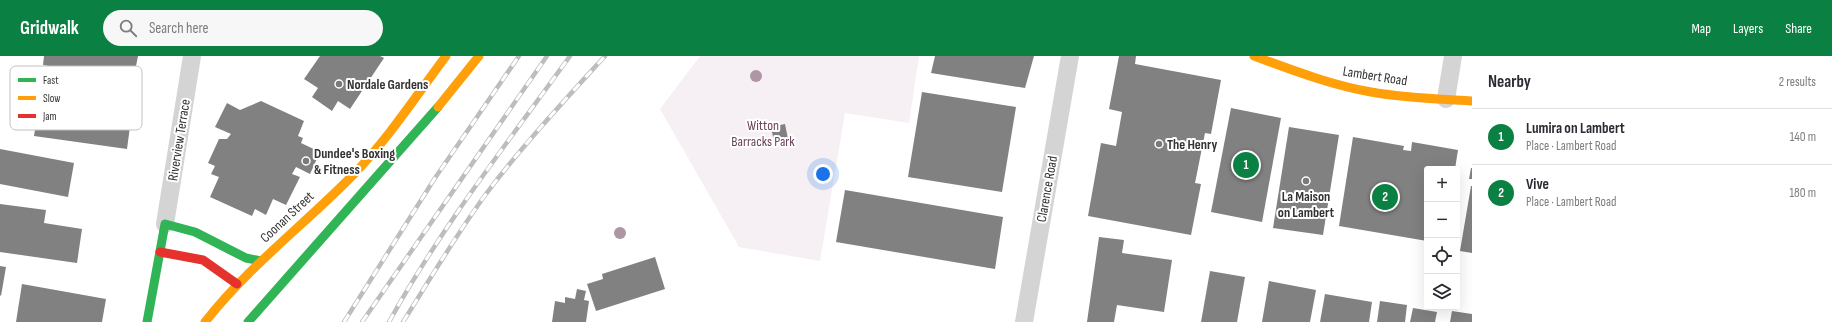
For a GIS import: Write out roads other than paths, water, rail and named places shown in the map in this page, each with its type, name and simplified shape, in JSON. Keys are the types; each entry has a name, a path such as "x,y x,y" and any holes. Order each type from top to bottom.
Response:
{"main road":[{"name":"Coonan Street","path":"204,322 237,284 360,168 446,56"},
{"path":"248,322 424,124 479,56"},
{"name":"Lambert Road","path":"1254,56 1325,80 1376,93 1472,101"},
{"path":"311,237 368,188"},
{"name":"Riverview Terrace","path":"147,322 165,224"},
{"path":"165,224 195,232 246,258 261,261"},
{"path":"160,252 203,260 237,284 255,280"}],"street":[{"name":"Riverview Terrace","path":"165,224 192,56"},
{"name":"Clarence Road","path":"1024,322 1070,56"},
{"path":"1446,99 1453,56"}],"railway":[{"path":"344,322 435,178 519,56"},
{"path":"362,322 547,56"},
{"path":"389,322 430,253 475,186 570,56"},
{"path":"403,322 454,241 486,194 529,141 605,56"}],"place":[{"name":"Nordale Gardens","path":"339,84"},
{"name":"The Henry","path":"1159,144"},
{"name":"Dundee's Boxing & Fitness","path":"306,161"},
{"name":"Lumira on Lambert","path":"1246,165"},
{"name":"La Maison on Lambert","path":"1306,181"},
{"name":"Vive","path":"1385,197"}],"park label":[{"name":"Witton Barracks Park","path":"763,134"}]}
